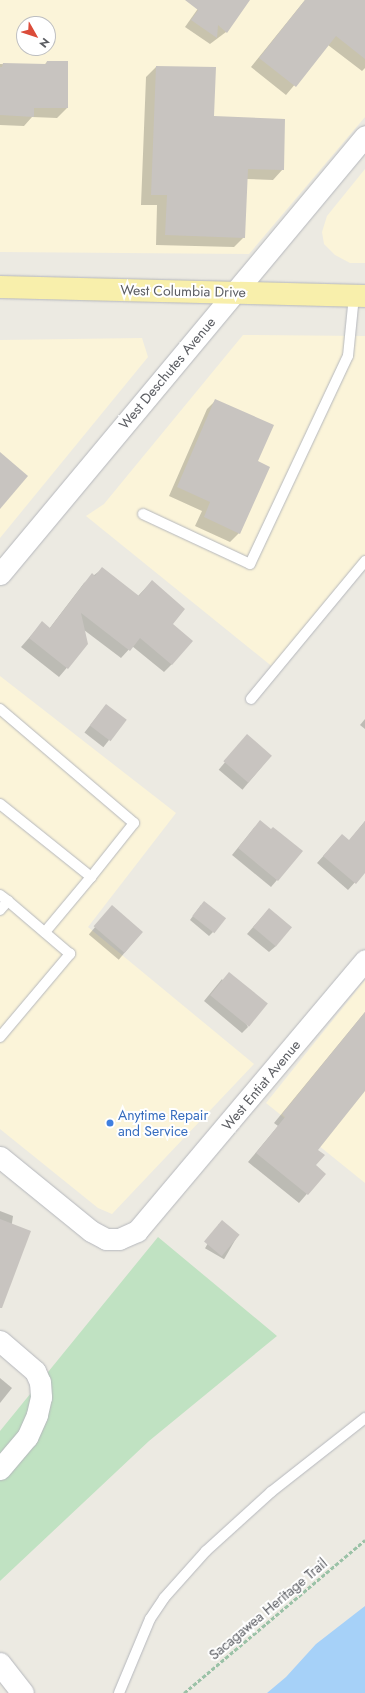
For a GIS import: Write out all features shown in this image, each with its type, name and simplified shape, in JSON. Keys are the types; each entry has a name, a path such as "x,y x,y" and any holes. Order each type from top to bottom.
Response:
{"main road":[{"name":"West Columbia Drive","path":"0,287 360,296"}],"street":[{"name":"West Deschutes Avenue","path":"0,574 365,136"},
{"name":"West Entiat Avenue","path":"0,1157 91,1231 106,1239 119,1239 137,1231 153,1215 365,960"},
{"path":"0,1341 35,1370 40,1382 37,1415 27,1437 0,1469"},
{"path":"0,1664 23,1693"}],"lane":[{"path":"143,514 250,564 348,356 360,296"},
{"path":"251,699 365,561"},
{"path":"0,709 134,823 45,932"},
{"path":"0,804 91,877"},
{"path":"0,910 4,898 70,954 0,1037"},
{"path":"120,1693 150,1619 164,1598 206,1551 271,1492 365,1418"}],"path":[{"name":"Sacagawea Heritage Trail","path":"184,1693 365,1540"}],"shaded area":[{"path":"0,0 365,0 365,117 249,254 0,252"},
{"path":"365,169 365,263 350,263 335,255 324,244 322,232 327,216"},
{"path":"243,335 365,336 365,559 274,668 86,516 104,504"},
{"path":"142,338 148,357 0,538 0,340"},
{"path":"0,676 176,813 88,927 254,1064 112,1214 98,1208 0,1129"},
{"path":"365,980 365,1183 266,1103"}],"green space":[{"path":"158,1237 277,1336 149,1441 0,1581 0,1431"}],"water":[{"path":"365,1606 365,1693 267,1693 286,1677 316,1644"}],"building":[{"path":"185,0 250,0 227,33 218,25 217,38 191,20 198,10"},
{"path":"305,0 365,0 365,59 336,36 296,87 259,58"},
{"path":"47,61 68,61 68,108 34,108 34,117 0,115 0,67 2,67 3,63 46,64"},
{"path":"156,66 216,67 214,116 285,119 284,170 248,169 245,238 165,235 167,195 151,195"},
{"path":"215,399 274,425 258,461 270,467 240,534 204,517 210,502 177,487"},
{"path":"0,452 28,476 0,509"},
{"path":"102,567 139,596 152,580 185,609 173,624 193,641 172,665 140,638 130,651 81,613 88,644 68,669 29,638 42,621 50,628 92,573 95,576"},
{"path":"106,704 127,720 111,741 90,726"},
{"path":"247,734 272,756 248,783 223,761"},
{"path":"260,820 271,829 273,827 303,851 278,881 238,848"},
{"path":"365,821 365,873 356,884 323,856 342,834 349,840"},
{"path":"204,901 226,918 214,933 192,916"},
{"path":"112,905 143,932 125,953 94,926"},
{"path":"269,908 292,927 276,946 253,927"},
{"path":"229,972 268,1003 249,1027 210,995"},
{"path":"365,1012 365,1091 318,1150 325,1155 316,1165 326,1174 308,1195 256,1153 285,1117 282,1114"},
{"path":"0,1219 31,1231 2,1308 0,1308"},
{"path":"222,1220 240,1235 222,1256 204,1241"}],"place":[{"name":"Anytime Repair and Service","path":"110,1123"}]}
